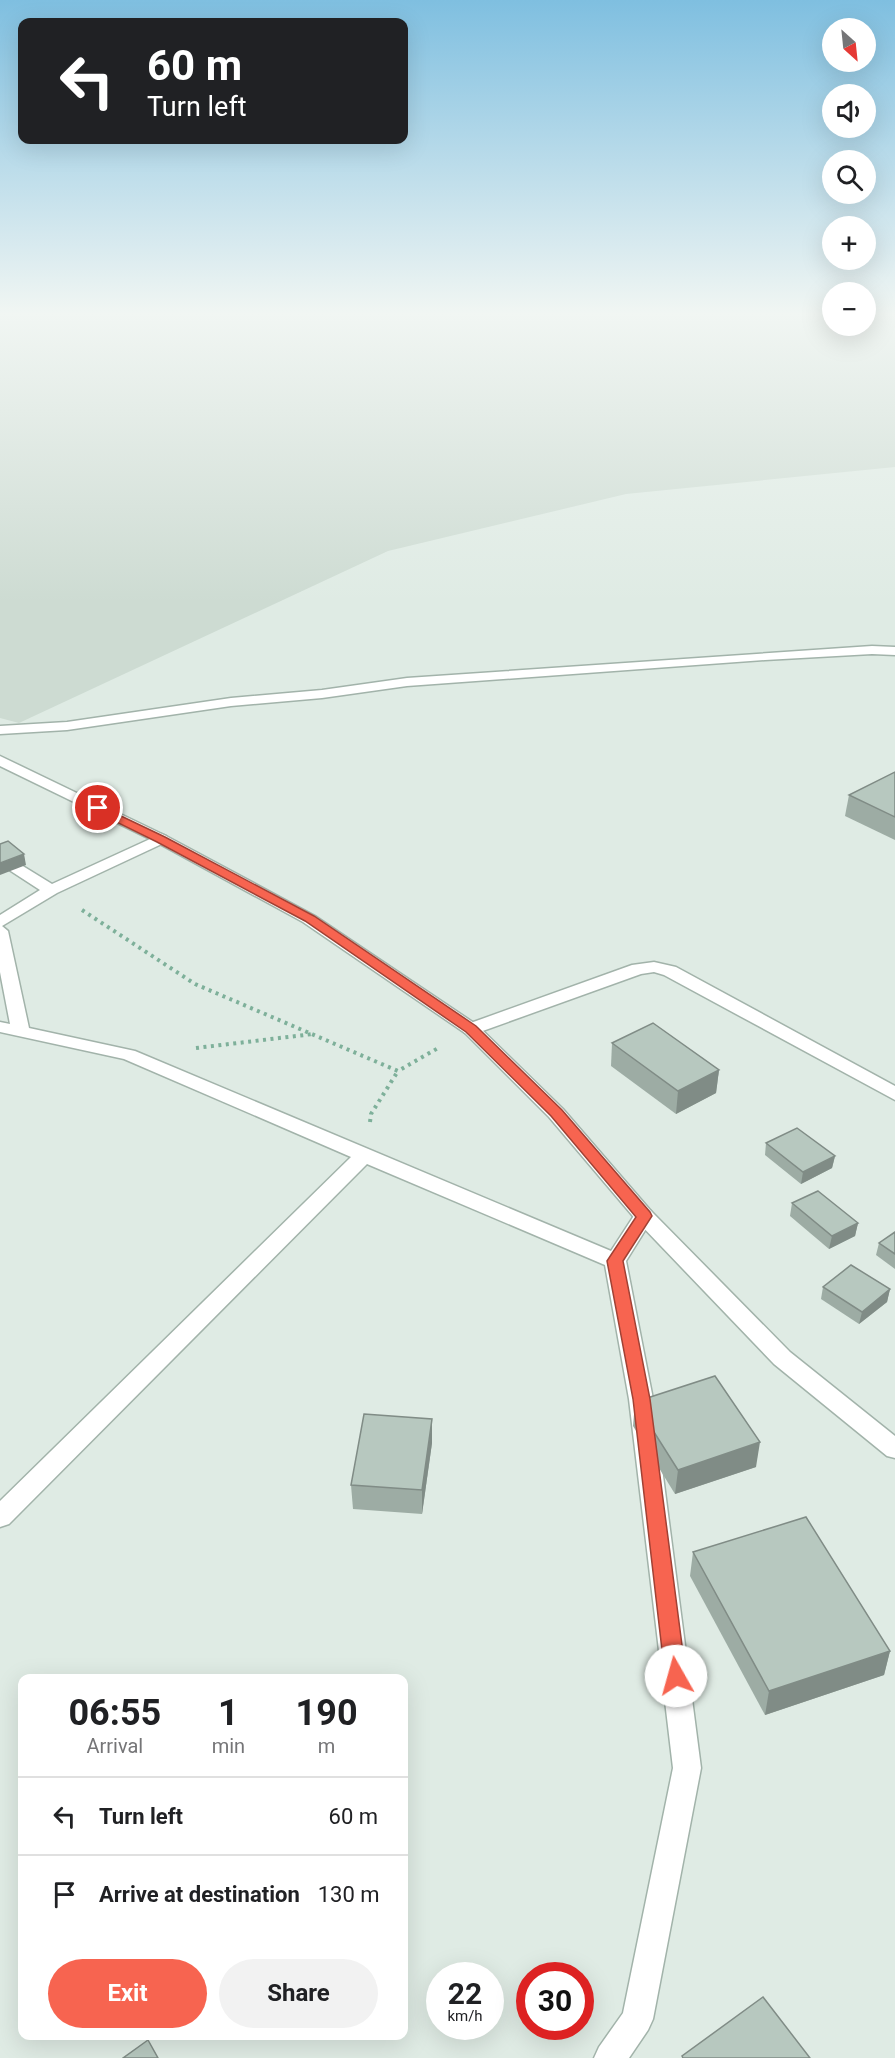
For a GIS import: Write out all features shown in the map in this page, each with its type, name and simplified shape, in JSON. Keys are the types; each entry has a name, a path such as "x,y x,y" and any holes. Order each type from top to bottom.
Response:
{"street":[{"path":"0,730 67,726 219,704 322,694 407,682 765,656 872,650 895,651"},
{"path":"0,760 161,839 309,919 471,1029 556,1113 644,1216 782,1358 895,1449"},
{"path":"0,922 51,890 161,839"},
{"path":"0,857 51,890"},
{"path":"0,931 21,1032"},
{"path":"471,1029 638,969 654,967 670,971 895,1094"},
{"path":"0,1027 129,1055 615,1261"},
{"path":"0,1517 365,1154"},
{"path":"610,2058 637,2019 687,1768 641,1399 615,1261 644,1216"}],"path":[{"path":"51,890 195,984 398,1071"},
{"path":"365,1154 371,1114 398,1071 471,1029"},
{"path":"129,1055 314,1034"}],"shaded area":[{"path":"0,411 895,411 895,467 626,494 388,551 19,723 0,718"}],"building":[{"path":"895,772 895,817 849,795"},
{"path":"8,841 24,854 0,863 0,844"},
{"path":"653,1023 719,1070 678,1091 612,1043"},
{"path":"797,1128 835,1156 803,1172 766,1143"},
{"path":"818,1191 858,1223 832,1236 792,1203"},
{"path":"895,1232 895,1254 879,1243"},
{"path":"851,1265 890,1289 862,1312 823,1287"},
{"path":"715,1376 760,1442 678,1470 635,1402"},
{"path":"364,1414 432,1419 422,1490 351,1485"},
{"path":"806,1517 890,1651 769,1691 693,1552"},
{"path":"763,1997 810,2058 683,2058 682,2056"},
{"path":"148,2040 158,2058 123,2058"}],"route":[{"path":"98,808 161,839 309,919 471,1029 556,1113 644,1216 615,1261 641,1399 676,1676"}]}
